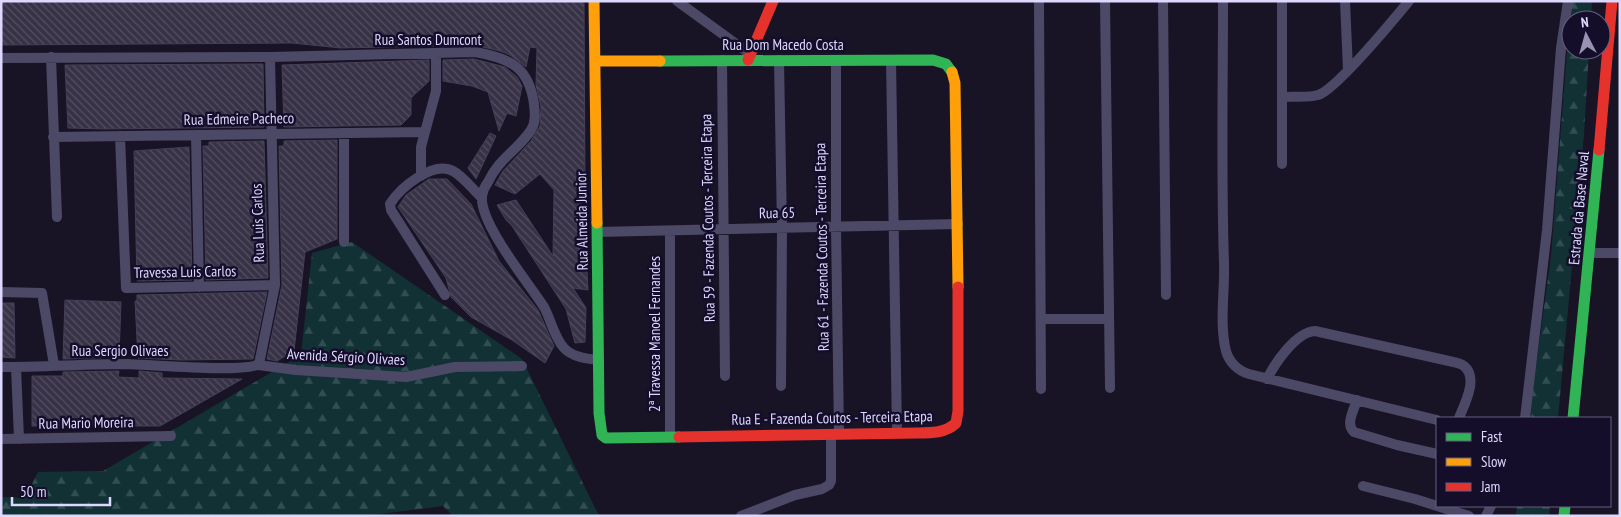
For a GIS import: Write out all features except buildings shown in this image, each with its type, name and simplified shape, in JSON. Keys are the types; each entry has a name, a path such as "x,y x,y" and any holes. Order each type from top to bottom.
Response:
{"street":[{"name":"Rua Almeida Junior","path":"594,1 599,420 602,434 606,438"},
{"path":"677,1 749,57 773,1"},
{"path":"1039,1 1041,389"},
{"path":"1105,1 1110,388"},
{"path":"1163,1 1166,295"},
{"path":"1223,1 1222,158 1225,341 1230,360 1242,372 1436,420"},
{"path":"1282,1 1282,164"},
{"path":"1345,1 1348,70"},
{"path":"1283,97 1320,94 1348,70 1409,1"},
{"path":"1525,417 1547,230 1561,48 1568,1"},
{"name":"Estrada da Base Naval","path":"1573,417 1590,253 1612,1"},
{"name":"Rua Santos Dumcont","path":"1,58 270,57 475,52 502,58 520,69 532,88 535,109 534,124 529,133 492,172 482,192 482,198"},
{"path":"421,176 420,157 436,91 436,53"},
{"path":"51,57 57,217"},
{"name":"Rua Luis Carlos","path":"258,365 262,356 275,285 270,57"},
{"name":"Rua Dom Macedo Costa","path":"595,61 722,60 749,57 780,60 933,60 948,63 954,72 955,83"},
{"name":"Rua 59 - Fazenda Coutos - Terceira Etapa","path":"722,60 725,376"},
{"path":"780,60 781,386"},
{"name":"Rua 61 - Fazenda Coutos - Terceira Etapa","path":"756,512 795,495 822,489 829,485 831,481 835,435 836,60"},
{"path":"891,60 897,433"},
{"name":"Rua E - Fazenda Coutos - Terceira Etapa","path":"606,438 897,433 943,431 954,426 957,420 958,224 955,83"},
{"name":"Rua Edmeire Pacheco","path":"53,138 425,132"},
{"path":"344,133 344,242"},
{"path":"196,135 199,288"},
{"name":"Travessa Luis Carlos","path":"120,136 126,288 275,285"},
{"path":"445,295 390,206 391,202 421,176 438,168 453,171 482,198 483,208 493,230 545,309 563,347 580,358 599,360"},
{"name":"Rua 65","path":"597,232 958,224"},
{"name":"2ª Travessa Manoel Fernandes","path":"670,230 670,438"},
{"path":"1590,253 1620,254"},
{"path":"1,292 42,293 54,365"},
{"path":"1041,319 1108,319"},
{"path":"1267,379 1293,343 1302,335 1314,331 1464,366 1470,376 1470,384 1459,417"},
{"name":"Rua Sergio Olivaes","path":"1,366 127,364 238,367 258,365"},
{"name":"Avenida Sérgio Olivaes","path":"258,365 296,370 406,377 455,366 522,366"},
{"path":"16,366 19,439"},
{"path":"1357,400 1350,424 1354,432 1397,445 1436,454"},
{"name":"Rua Mario Moreira","path":"1,439 171,436"},
{"path":"1362,486 1436,506"},
{"path":"1440,507 1468,516"},
{"path":"741,516 756,512"}],"green space":[{"path":"1571,1 1592,1 1592,10 1570,10"},
{"path":"1566,60 1588,60 1584,135 1558,417 1529,417 1551,256"},
{"path":"352,242 522,359 599,516 453,516 443,506 364,516 1,516 1,497 25,498 38,472 103,471 301,355 312,253"},
{"path":"1517,507 1550,507 1549,516 1516,516"}],"traffic: fast":[{"path":"660,61 933,60 946,64 952,72"},
{"path":"1573,417 1599,150"},
{"path":"597,223 599,413 602,435 606,438 679,437"},
{"path":"1564,516 1565,507"}],"traffic: slow":[{"path":"594,1 597,223"},
{"path":"595,61 660,61"},
{"path":"952,72 955,83 958,287"}],"traffic: jam":[{"path":"748,60 773,1"},
{"path":"1599,150 1612,1"},
{"path":"679,437 928,433 948,429 956,423 958,411 958,287"}]}
